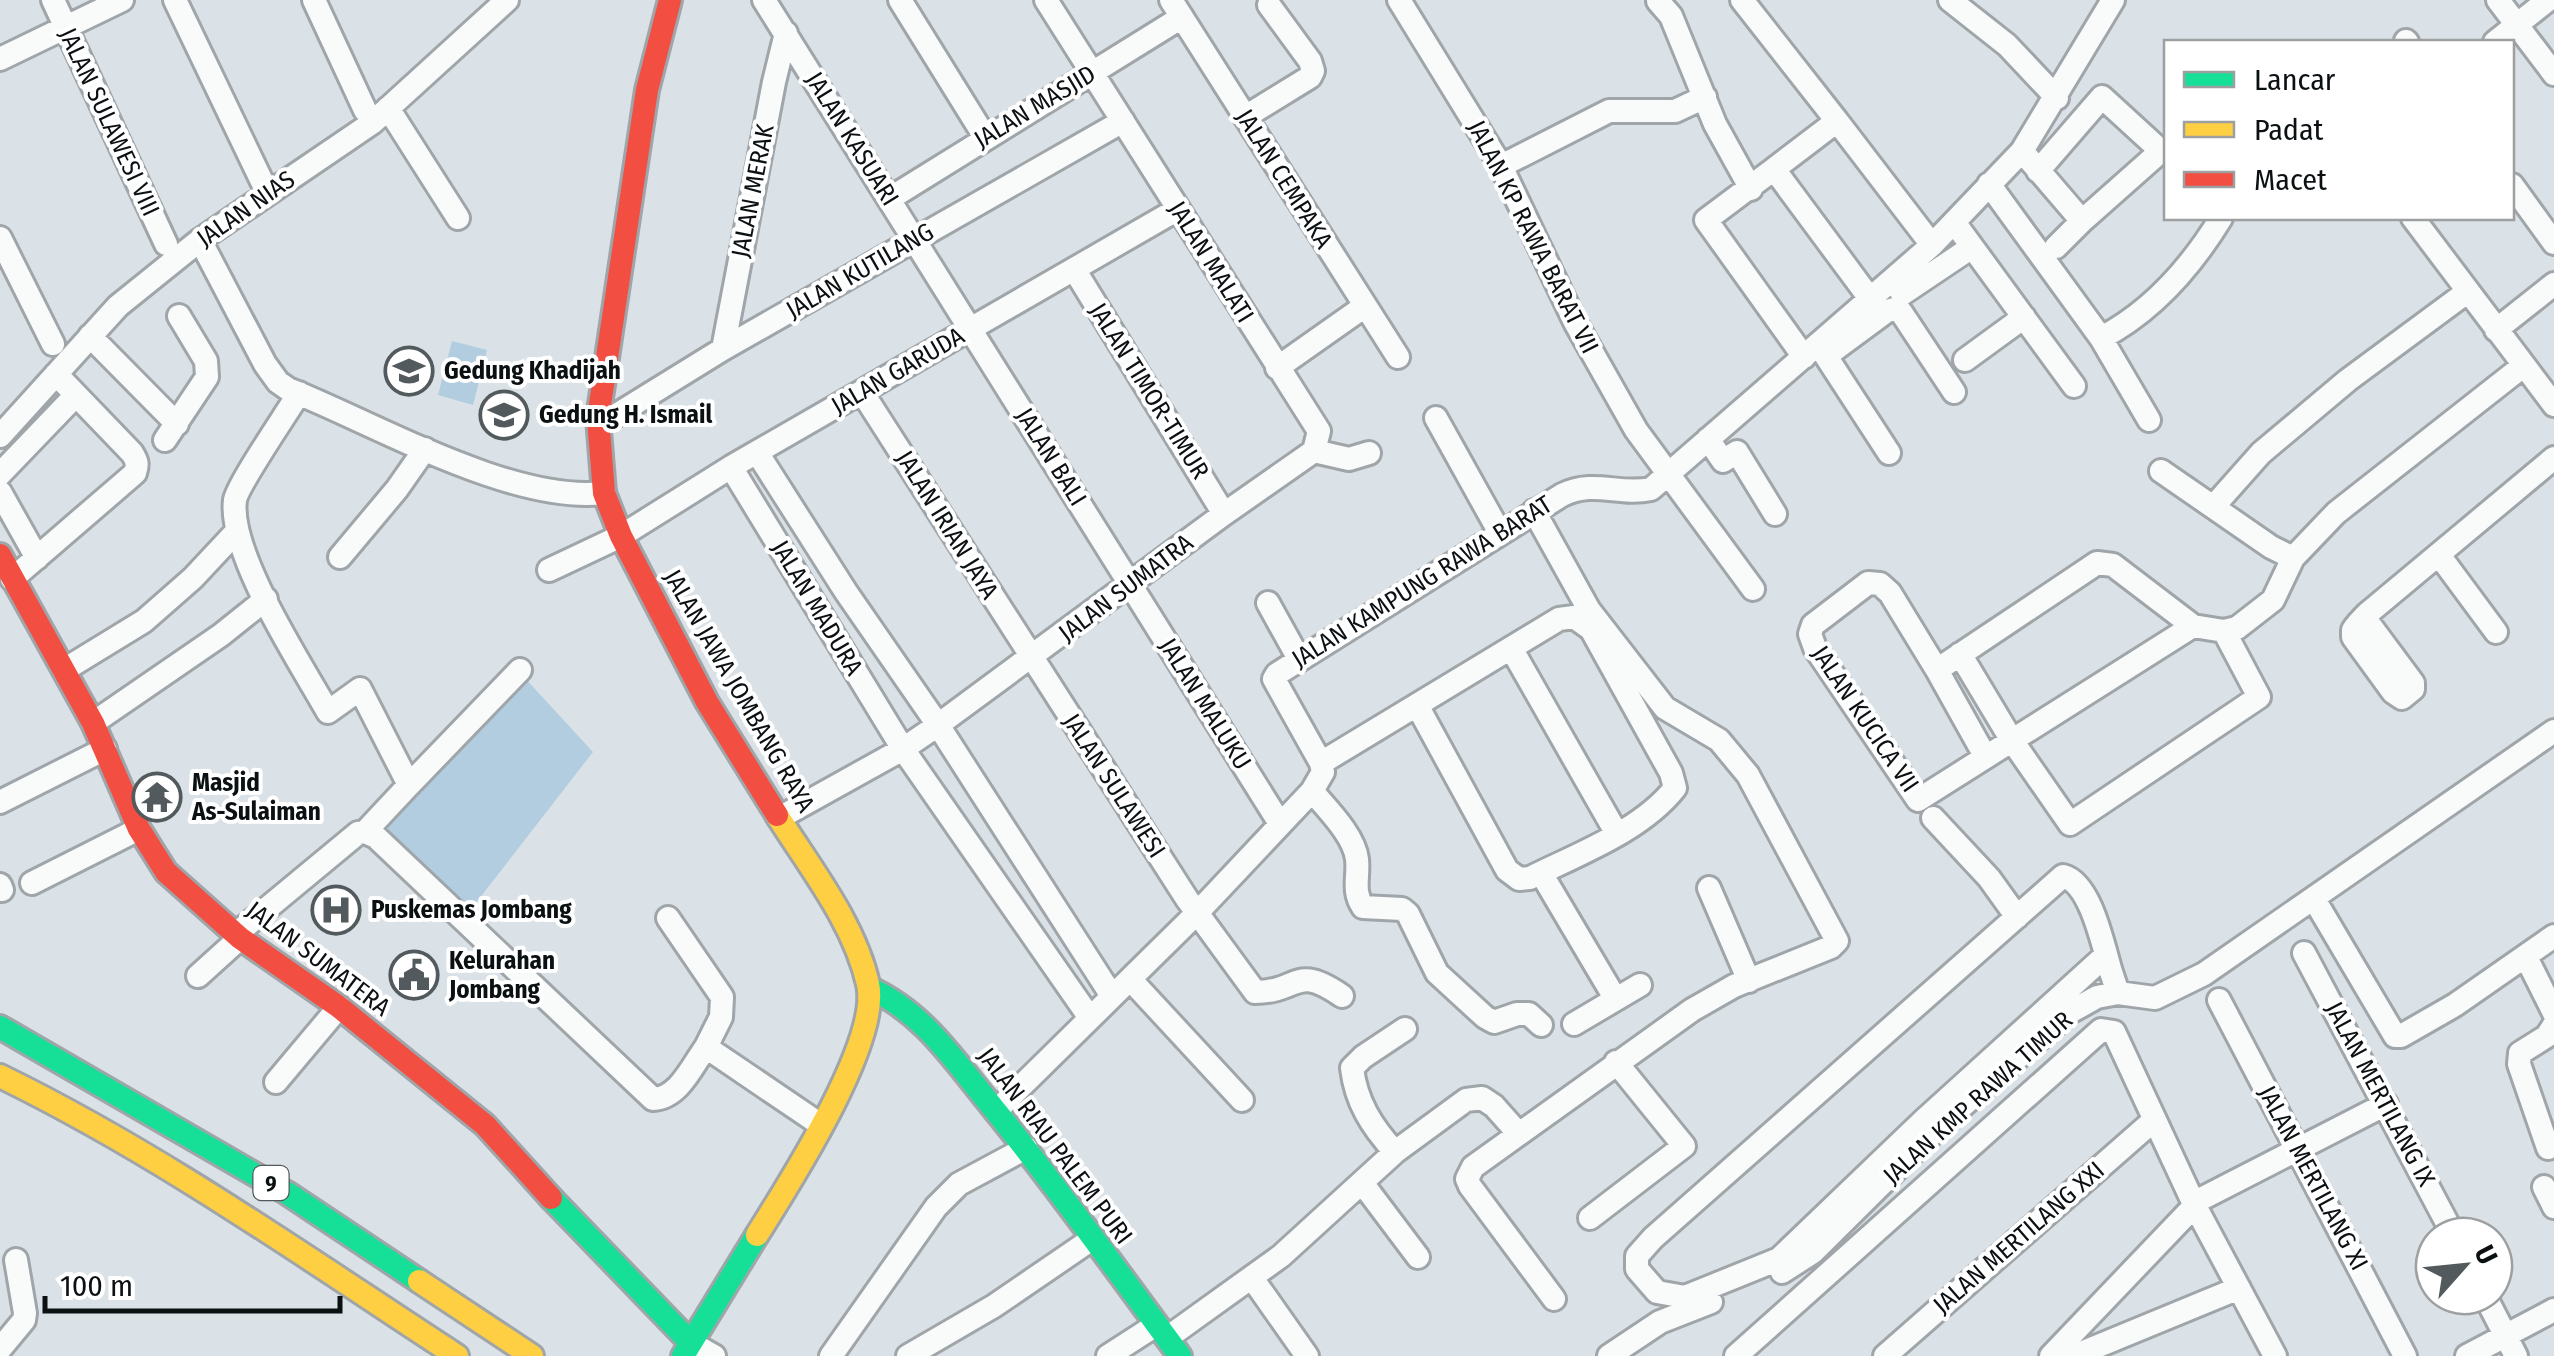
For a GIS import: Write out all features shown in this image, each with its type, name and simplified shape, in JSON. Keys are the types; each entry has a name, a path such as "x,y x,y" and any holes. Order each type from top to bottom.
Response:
{"main road":[{"name":"JALAN JAWA JOMBANG RAYA","path":"670,0 646,90 598,418 604,493 620,536 708,702 848,929 869,988 862,1040 822,1125 687,1350"},
{"name":"JALAN SUMATERA","path":"0,555 93,723 138,829 166,872 238,936 339,1007 484,1125 687,1350"},
{"name":"JALAN RIAU PALEM PURI","path":"869,988 894,998 922,1021 1026,1148 1166,1337"},
{"name":"9","path":"0,1027 287,1193 532,1356"},
{"name":"9","path":"0,1076 41,1096 216,1200 458,1356"},
{"path":"118,1166 355,1292"}],"street":[{"name":"JALAN SULAWESI VIII","path":"54,0 166,244"},
{"path":"0,59 122,0"},
{"path":"176,0 268,192"},
{"path":"314,0 377,109 458,218"},
{"name":"JALAN KASUARI","path":"764,0 971,329"},
{"path":"900,0 985,137"},
{"name":"JALAN MALATI","path":"1046,0 1319,432 1314,451"},
{"name":"JALAN KP RAWA BARAT VII","path":"1399,0 1502,166 1575,322 1636,430 1754,588"},
{"path":"1658,0 1671,16 1715,124 1752,188"},
{"path":"1742,0 1932,246"},
{"path":"1950,0 2008,44 2056,98"},
{"name":"JALAN KAMPUNG RAWA BARAT","path":"1321,763 1274,680 1299,659 1575,489 1651,489 1816,352 1932,246 1964,236 1989,184 2022,151 2113,0"},
{"path":"2498,0 2554,74"},
{"path":"2497,40 2548,0"},
{"name":"JALAN NIAS","path":"0,436 118,306 200,240 372,123 377,109 498,3"},
{"path":"1245,117 1313,72 1310,61 1269,5"},
{"name":"JALAN MASJID","path":"889,198 1092,73 1177,8"},
{"name":"JALAN CEMPAKA","path":"1177,8 1398,357"},
{"name":"JALAN MERAK","path":"724,348 786,34"},
{"path":"1502,166 1609,112 1675,111 1705,97"},
{"path":"2038,171 2102,97 2164,153 2056,247"},
{"name":"JALAN KUTILANG","path":"598,418 612,417 724,348 1123,121"},
{"path":"1837,122 1752,188 1707,217 1712,228 1816,352 1889,454"},
{"path":"2022,151 2082,221"},
{"path":"1774,169 1871,300"},
{"path":"1989,184 2100,338 2149,420"},
{"path":"2514,187 2554,243"},
{"name":"JALAN GARUDA","path":"549,570 620,536 731,467 1178,209"},
{"path":"2100,338 2182,275 2220,220"},
{"path":"2414,220 2554,405"},
{"path":"1902,294 1964,236 2074,386"},
{"path":"0,238 52,344"},
{"path":"200,240 278,382 450,460 532,486 571,494 604,493"},
{"name":"JALAN TIMOR-TIMUR","path":"1074,269 1224,514"},
{"path":"2496,330 2554,284"},
{"path":"2213,506 2260,453 2348,380 2467,292"},
{"path":"1277,368 1365,306"},
{"path":"1816,352 1896,309 1954,392"},
{"path":"90,336 171,432 208,372 206,361 179,316"},
{"path":"1965,360 2024,317"},
{"name":"JALAN BALI","path":"971,329 1131,585"},
{"path":"1937,670 2097,563 2113,566 2192,626 2224,631 2250,619 2272,600 2293,558 2336,512 2523,366"},
{"path":"12,579 137,468 132,453 56,374"},
{"name":"JALAN IRIAN JAYA","path":"862,392 1032,658"},
{"path":"299,393 236,497 236,532 266,599 328,712 360,690 410,785"},
{"path":"0,474 76,395"},
{"path":"1436,418 1500,533"},
{"path":"1708,440 1723,461 1736,452 1774,514"},
{"path":"340,557 425,449"},
{"path":"1314,451 1349,459 1369,453"},
{"name":"JALAN SUMATRA","path":"778,818 938,725 1314,451"},
{"name":"JALAN MADURA","path":"758,454 846,592 938,725"},
{"path":"2364,617 2554,458"},
{"name":"JALAN MADURA","path":"731,467 902,749"},
{"path":"2160,470 2293,558"},
{"path":"0,492 36,558"},
{"path":"1534,511 1588,610 1665,708 1719,740 1748,776 1837,938 1831,947 1749,980 1692,1010 1472,1167 1467,1179 1554,1299"},
{"path":"64,670 144,621 193,578 236,532"},
{"path":"2439,556 2496,632"},
{"name":"JALAN KUCICA VII","path":"1984,756 1937,670 1889,591 1880,584 1868,582 1812,624 1814,648 1918,800 2192,626"},
{"name":"JALAN MALUKU","path":"1131,585 1279,822"},
{"path":"93,723 221,635 266,599"},
{"path":"1268,603 1299,659"},
{"path":"996,1112 1197,913 1312,790 1322,772 1321,763 1558,619 1574,618 1591,629 1671,773 1675,788 1666,800 1617,834 1541,873 1519,879 1507,870 1418,707"},
{"path":"1960,654 2011,738 2066,820 2074,824 2260,696 2224,631"},
{"path":"1512,648 1617,834"},
{"name":"JALAN SULAWESI","path":"1032,658 1197,913"},
{"path":"365,832 520,670"},
{"path":"938,725 1112,996"},
{"name":"JALAN KMP RAWA TIMUR","path":"1609,1356 1660,1322 1778,1275 1814,1252 1944,1122 2070,1012 2097,997 2118,992 2156,998 2204,974 2554,732"},
{"path":"0,802 105,748"},
{"path":"902,749 1090,1018"},
{"path":"1312,790 1352,846 1357,860 1355,884 1362,907 1402,910 1408,914 1436,972 1485,1017 1494,1022 1529,1014 1541,1025"},
{"path":"1933,818 1989,878 2017,916"},
{"path":"32,883 138,829"},
{"path":"198,976 238,936 358,833 365,832 376,836 653,1099 659,1100 677,1089 706,1047 721,1017 722,997 668,918"},
{"path":"1541,873 1614,998"},
{"path":"2106,955 1923,1121 1779,1259 1685,1298 1657,1292 1637,1270 1638,1256 1652,1238 2063,876 2085,893 2106,955 2118,992"},
{"path":"1709,888 1749,980"},
{"path":"2314,899 2395,1036 2402,1036 2455,1005 2554,936"},
{"path":"1197,913 1255,992 1306,979 1320,981 1342,996"},
{"name":"JALAN MERTILANG IX","path":"2304,953 2444,1216"},
{"path":"2526,957 2554,1013"},
{"path":"1130,978 1242,1100"},
{"path":"1574,1024 1640,985"},
{"name":"JALAN MERTILANG XI","path":"2219,1000 2405,1356"},
{"path":"276,1082 339,1007"},
{"path":"2548,1148 2520,1054 2547,1036 2554,1025"},
{"path":"1395,1152 1366,1113 1355,1091 1352,1068 1405,1029"},
{"path":"1736,1356 2101,1030 2114,1032 2194,1204 2275,1356"},
{"path":"706,1047 822,1125"},
{"path":"1590,1218 1684,1146 1616,1062"},
{"path":"1108,1356 1166,1337 1362,1184 1395,1152 1466,1100 1482,1098 1518,1134"},
{"path":"2051,1356 2194,1204 2386,1104"},
{"name":"JALAN MERTILANG XXI","path":"1884,1356 2153,1121"},
{"path":"831,1356 936,1207 959,1184 1026,1148"},
{"path":"1362,1184 1418,1257"},
{"path":"908,1356 994,1306 1092,1239"},
{"path":"0,1350 24,1320 16,1260"},
{"path":"1257,1285 1307,1356"},
{"path":"2074,1356 2239,1288"},
{"path":"2466,1356 2510,1346 2554,1310"},
{"path":"2495,1316 2510,1346"},
{"path":"1759,1337 1774,1356"},
{"path":"687,1350 714,1356"}],"shaded area":[{"path":"452,341 487,350 473,405 438,395"},
{"path":"523,676 593,752 468,913 380,827"}],"traffic: fast":[{"path":"869,988 921,1023 950,1054 1180,1356"},
{"path":"0,1027 287,1193 419,1281"},
{"path":"551,1198 691,1343"},
{"path":"683,1356 757,1235"}],"traffic: slow":[{"path":"757,1235 829,1112 861,1040 868,1009 868,984 853,939 777,815"},
{"path":"0,1076 176,1173 457,1356"},
{"path":"419,1281 532,1356"}],"traffic: jam":[{"path":"670,0 647,90 598,418 604,493 621,536 707,702 777,815"},
{"path":"0,555 93,723 139,829 166,872 240,938 339,1007 485,1125 551,1198"}],"place":[{"name":"Gedung Khadijah","path":"409,371"},
{"name":"Gedung H. Ismail","path":"504,415"},
{"name":"Masjid As-Sulaiman","path":"157,797"},
{"name":"Puskemas Jombang","path":"336,910"},
{"name":"Kelurahan Jombang","path":"414,975"}]}
